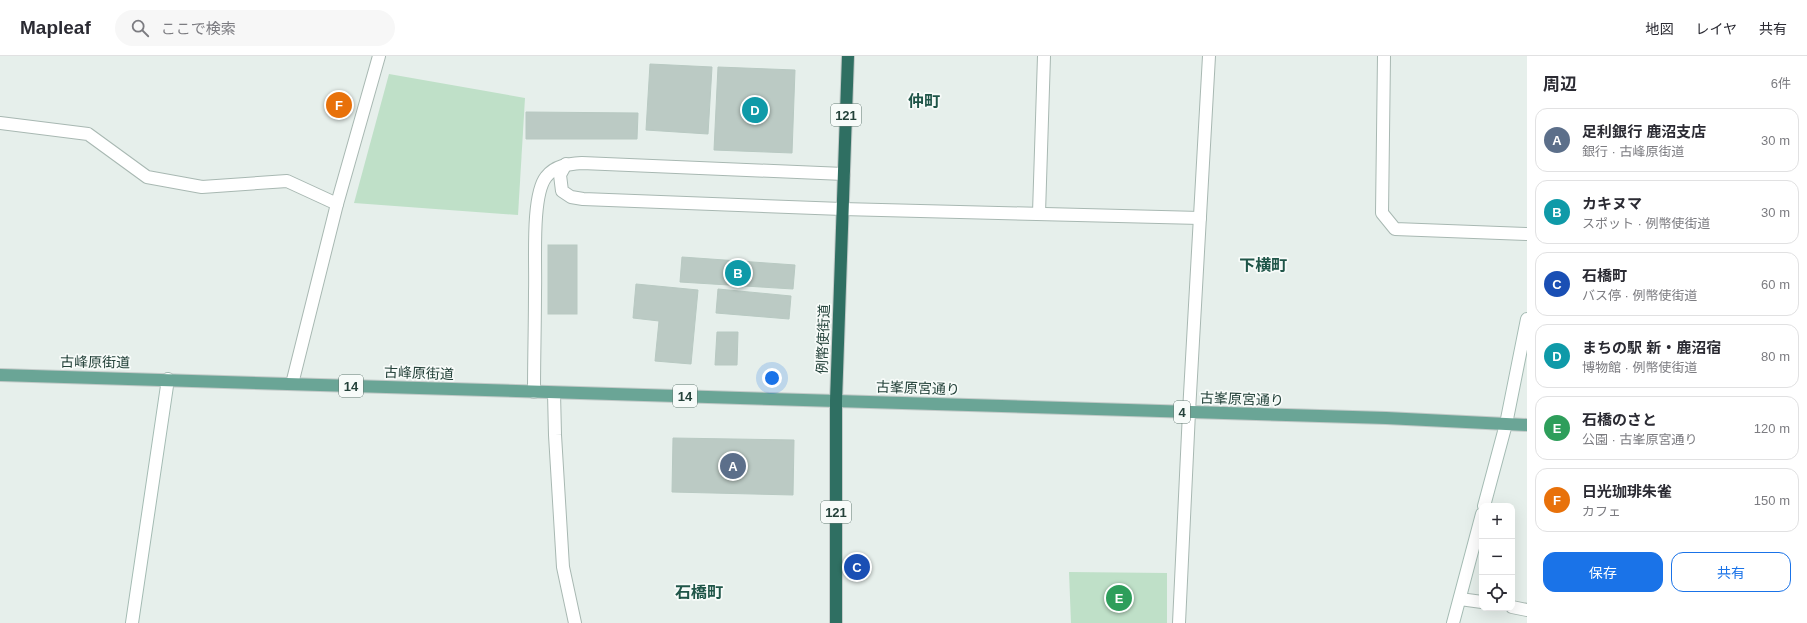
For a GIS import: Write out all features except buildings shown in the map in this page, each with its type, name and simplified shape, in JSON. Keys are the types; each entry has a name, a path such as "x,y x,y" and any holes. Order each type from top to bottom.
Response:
{"highway":[{"name":"例幣使街道","path":"836,623 836,400 848,56"}],"main road":[{"name":"古峰原街道","path":"0,375 168,379 554,393 836,400"},
{"name":"古峯原宮通り","path":"836,400 1378,418 1527,425"}],"street":[{"path":"292,384 337,204 379,56"},
{"path":"1038,213 1044,56"},
{"path":"1179,623 1188,412 1209,56"},
{"path":"1384,56 1382,213 1395,229 1527,234"},
{"path":"0,123 88,134 147,177 202,187 287,181 337,204"},
{"path":"534,392 536,224 541,187 546,177 555,169 566,164 582,163 844,174"},
{"path":"566,164 560,175 562,192 571,197 583,199 842,209 1200,218"},
{"path":"1485,503 1506,424 1527,319"},
{"path":"132,623 168,379"},
{"path":"554,393 563,567 575,623"},
{"path":"1453,623 1479,526"},
{"path":"1460,599 1479,602"},
{"path":"1515,608 1527,610"}],"green space":[{"path":"389,74 525,98 518,215 354,203"},
{"path":"1069,572 1167,573 1167,623 1071,623"}],"place":[{"name":"日光珈琲朱雀","path":"339,105"},
{"name":"まちの駅 新・鹿沼宿","path":"755,110"},
{"name":"カキヌマ","path":"738,273"},
{"name":"足利銀行 鹿沼支店","path":"733,466"},
{"name":"石橋町","path":"857,567"},
{"name":"石橋のさと","path":"1119,598"}],"district":[{"name":"仲町","path":"924,101"},
{"name":"下横町","path":"1263,265"},
{"name":"石橋町","path":"699,592"}]}
